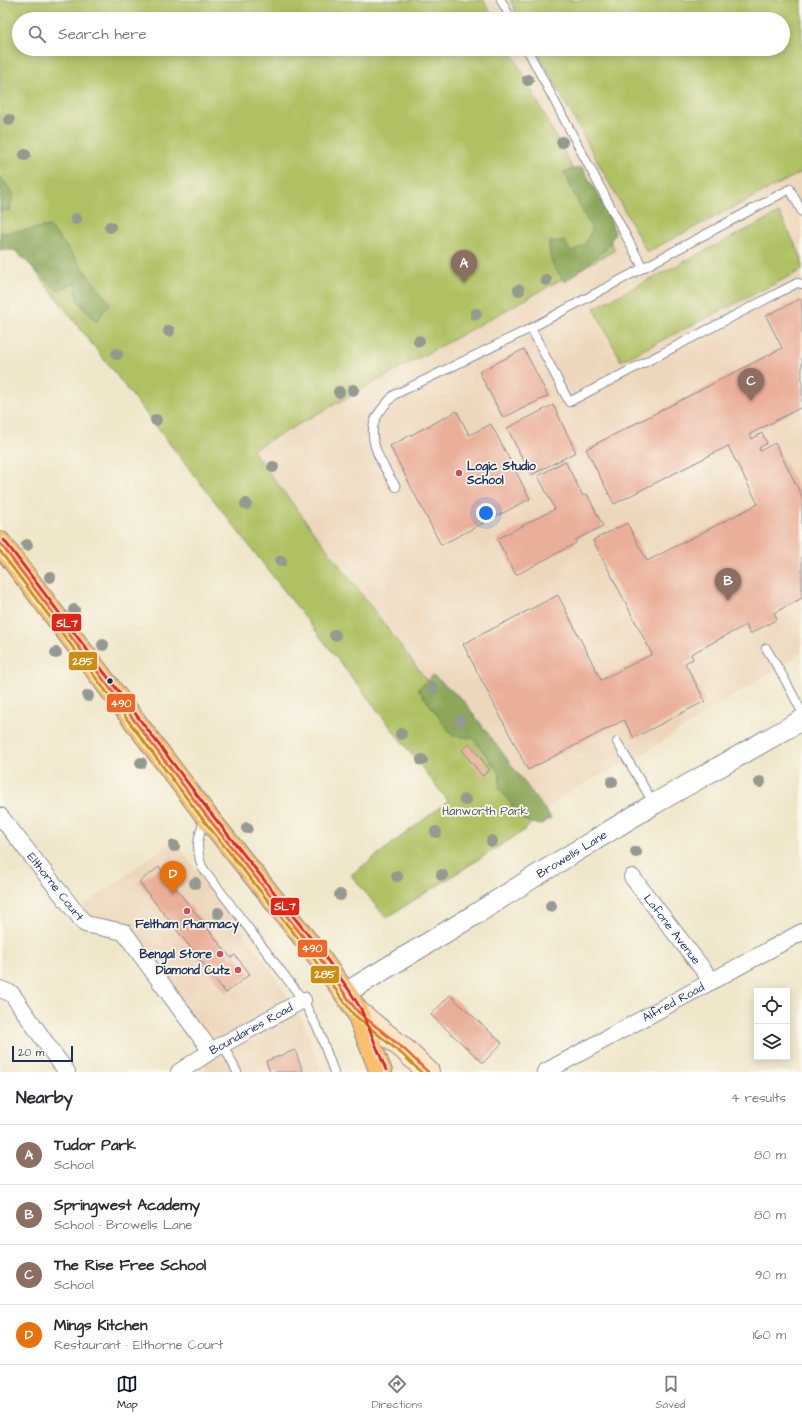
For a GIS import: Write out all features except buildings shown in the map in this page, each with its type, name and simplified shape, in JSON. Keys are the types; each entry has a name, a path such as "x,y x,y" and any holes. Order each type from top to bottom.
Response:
{"main road":[{"path":"0,543 205,814 308,943 345,992 357,1011 381,1072"},
{"path":"357,1011 405,1050 428,1072"}],"street":[{"name":"Browells Lane","path":"345,992 451,930 534,877 654,804 802,720"},
{"name":"Elthorne Court","path":"0,816 84,924 124,932 217,1048"},
{"name":"Lafone Avenue","path":"632,878 712,981"},
{"name":"Alfred Road","path":"545,1072 802,932"},
{"path":"0,989 12,994 67,1072"},
{"name":"Boundaries Road","path":"179,1072 217,1048 303,1000"}],"lane":[{"path":"501,0 507,12"},
{"path":"531,56 643,268"},
{"path":"396,487 380,460 373,440 374,423 382,407 394,395 531,328 790,189 798,196 802,212"},
{"path":"531,328 569,402 797,283 802,284"},
{"path":"766,648 802,712"},
{"path":"617,742 654,804"},
{"path":"205,814 198,839 197,852 202,867 303,1000 318,1031 334,1072"},
{"path":"217,1048 236,1072"}],"shaded area":[{"path":"0,0 802,0 802,652 638,757 573,789 535,819 469,736 0,115"},
{"path":"174,840 271,970 302,1020 322,1072 206,1072 202,1057 211,1051 124,933 75,912"}],"green space":[{"name":"Hanworth Park","path":"0,0 484,0 490,12 12,12 12,56 514,56 615,250 252,450 469,736 474,733 535,819 525,830 386,918 351,875 448,801 4,231 0,234"},
{"path":"510,0 802,0 802,172 647,252 540,56 790,56 790,12 516,12"},
{"path":"582,167 605,207 615,233 607,248 565,282 552,264 549,242 564,241 571,252 584,245 592,231 564,172"},
{"path":"0,177 13,193 10,210 0,211"},
{"path":"779,213 802,258 802,270 621,361 594,308"},
{"path":"50,226 110,303 96,322 77,300 76,283 57,290 14,250 0,250 0,234"},
{"path":"433,675 463,700 551,818 540,825 523,820 499,788 500,774 473,738 453,736 418,689"}],"transit line":[{"name":"SL7","path":"4,540 209,811 317,946 349,990 361,1009 386,1070"},
{"name":"490","path":"0,543 205,814 313,949 357,1011 405,1050 428,1072"},
{"name":"285","path":"0,551 201,817 309,952 353,1014 402,1054 421,1072"}],"place":[{"name":"Tudor Park","path":"464,283"},
{"name":"The Rise Free School","path":"751,401"},
{"name":"Logic Studio School","path":"459,473"},
{"name":"Springwest Academy","path":"728,601"},
{"name":"Mings Kitchen","path":"173,894"},
{"name":"Feltham Pharmacy","path":"187,911"},
{"name":"Bengal Store","path":"220,954"},
{"name":"Diamond Cutz","path":"238,970"}]}
